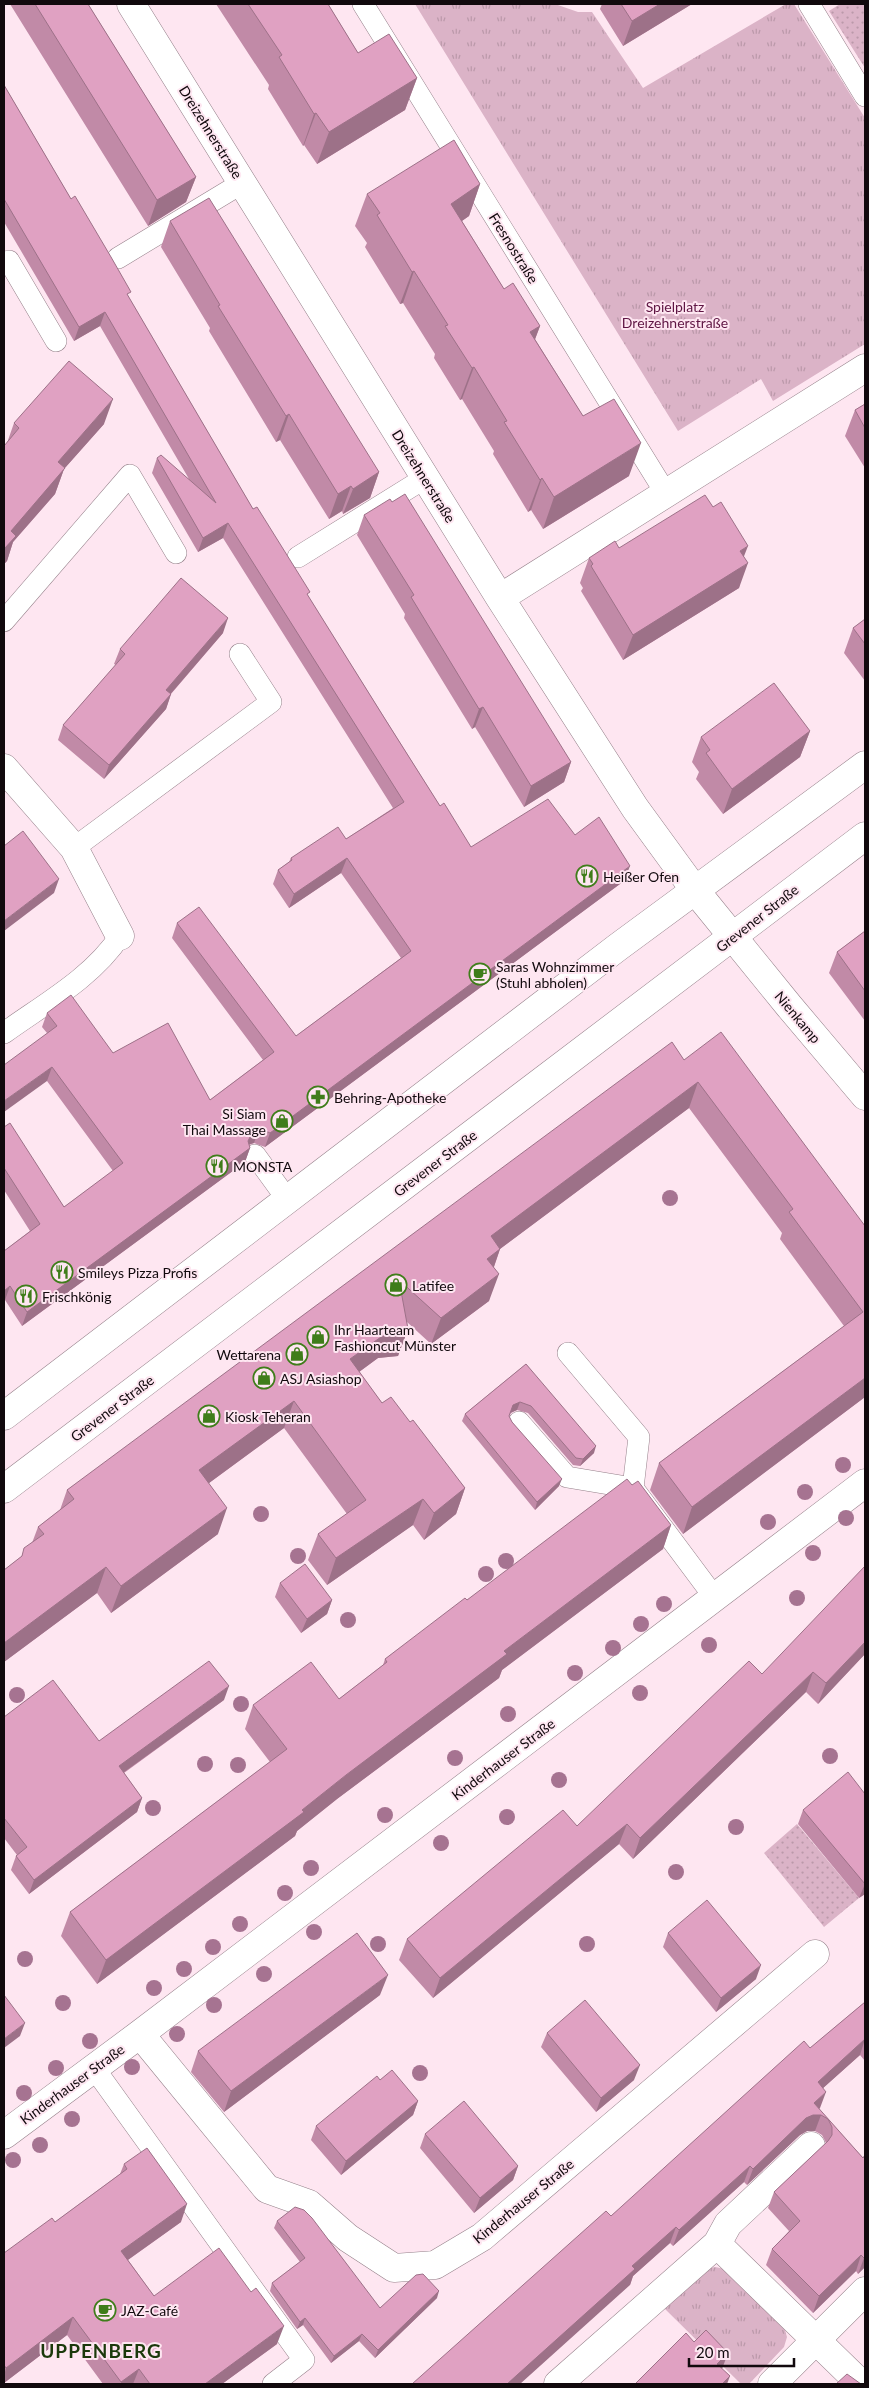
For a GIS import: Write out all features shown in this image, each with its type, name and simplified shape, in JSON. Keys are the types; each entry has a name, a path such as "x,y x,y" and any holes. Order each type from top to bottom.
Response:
{"street":[{"name":"Dreizehnerstraße","path":"131,4 500,598 635,808 694,889 733,937"},
{"path":"500,598 865,368"},
{"path":"4,1416 694,889 865,765"},
{"path":"4,768 74,848 120,936"},
{"name":"Grevener Straße","path":"4,1489 865,836"},
{"name":"Nienkamp","path":"733,937 865,1096"},
{"name":"Kinderhauser Straße","path":"4,2135 140,2034 865,1483"},
{"name":"Kinderhauser Straße","path":"140,2034 267,2189 309,2204 348,2238 394,2268 435,2265 482,2237 816,1954"},
{"path":"558,2384 717,2244 728,2224 810,2146"},
{"path":"717,2244 860,2384"},
{"path":"772,2384 865,2291"}],"lane":[{"name":"Fresnostraße","path":"362,4 666,492"},
{"path":"809,4 865,96"},
{"path":"118,258 242,183"},
{"path":"5,260 56,341"},
{"path":"4,621 130,475 176,553"},
{"path":"298,557 425,478"},
{"path":"74,848 271,702 240,654"},
{"path":"4,1033 74,984 105,956 120,936"},
{"path":"254,1155 287,1199"},
{"path":"568,1353 639,1437 633,1488 715,1598"},
{"path":"519,1422 567,1477 633,1488"},
{"path":"94,2068 304,2360 273,2384"}],"green space":[{"name":"Spielplatz Dreizehnerstraße","path":"415,4 555,4 578,12 592,12 643,88 786,4 794,4 865,118 865,344 773,401 761,379 678,431"},
{"path":"840,4 865,4 865,68 829,11"},
{"path":"797,1824 859,1898 824,1927 764,1853"},
{"path":"715,2267 725,2269 784,2327 787,2337 784,2347 749,2384 741,2384 665,2309 705,2269"}],"building":[{"path":"35,4 88,4 196,177 157,200"},
{"path":"248,4 328,4 358,53 389,34 417,78 329,132 316,113 314,114 279,57 282,55"},
{"path":"621,4 660,4 632,21"},
{"path":"4,85 71,199 75,196 111,257 131,292 127,294 253,509 257,507 310,592 307,594 385,719 440,806 444,803 471,847 548,799 575,835 599,817 630,866 270,1133 259,1128 253,1131 248,1141 250,1148 27,1312 10,1286 4,1291 4,1251 40,1224 4,1168 4,1127 10,1123 64,1207 123,1163 52,1067 4,1101 4,1065 57,1026 47,1013 71,995 113,1053 168,1023 210,1100 274,1052 177,923 199,907 296,1036 411,951 347,858 294,894 278,870 292,860 291,858 338,827 346,839 404,802 228,523 203,538 157,458 161,455 216,503 105,312 79,327 4,199"},
{"path":"454,140 480,184 451,204 504,289 513,283 540,326 530,332 583,416 614,399 641,443 554,497 542,478 540,480 504,422 507,421 474,367 472,368 445,326 448,325 414,271 412,272 377,215 380,213 367,194"},
{"path":"209,198 379,472 353,489 351,486 338,494 289,414 286,416 218,306 220,305 170,221"},
{"path":"69,361 113,399 58,462 65,468 11,531 16,536 4,549 4,446 19,428 14,423"},
{"path":"865,404 865,428 855,410"},
{"path":"405,494 571,762 531,786 483,707 479,709 411,597 414,595 364,515 390,499 392,502"},
{"path":"705,495 713,507 721,502 748,546 740,551 748,563 633,635 591,566 593,564 589,558 615,541 619,548"},
{"path":"181,578 228,618 166,690 171,694 109,765 63,725 125,654 120,649"},
{"path":"865,619 865,644 853,628"},
{"path":"774,683 810,731 732,789 706,753 710,750 701,737"},
{"path":"23,831 59,879 4,921 4,846"},
{"path":"865,931 865,991 837,952"},
{"path":"721,1032 865,1226 865,1378 692,1507 659,1463 863,1312 789,1212 793,1209 698,1082 491,1236 500,1249 487,1259 499,1274 441,1318 399,1280 408,1329 388,1332 350,1359 382,1403 391,1397 410,1422 413,1420 465,1488 434,1513 423,1499 336,1558 318,1534 366,1500 294,1401 199,1470 227,1508 121,1586 106,1567 4,1643 4,1570 22,1556 24,1548 44,1534 38,1527 74,1499 67,1490 672,1042 684,1060"},
{"path":"526,1364 596,1446 583,1459 576,1458 531,1406 520,1402 513,1405 509,1416 512,1422 562,1479 537,1502 465,1414"},
{"path":"627,1479 632,1485 638,1481 671,1525 504,1651 507,1654 346,1775 302,1810 304,1812 106,1960 70,1912 287,1749 253,1705 311,1662 339,1699 387,1662 385,1659 465,1598 467,1600"},
{"path":"305,1564 332,1600 307,1619 280,1583"},
{"path":"865,1566 865,1642 826,1683 813,1672 640,1838 627,1824 440,1978 407,1939 563,1810 577,1826 749,1661 762,1674"},
{"path":"209,1661 229,1686 119,1766 142,1798 34,1880 16,1856 27,1847 4,1818 4,1717 53,1680 99,1741"},
{"path":"848,1772 865,1794 865,1884 803,1810"},
{"path":"707,1900 761,1965 721,1998 668,1933"},
{"path":"357,1933 388,1975 231,2091 198,2051"},
{"path":"4,1995 25,2023 4,2039"},
{"path":"585,2000 640,2065 601,2098 547,2033"},
{"path":"865,2002 865,2039 818,2082 826,2092 814,2103 863,2158 865,2155 865,2257 861,2255 819,2296 772,2249 800,2221 774,2192 832,2135 832,2127 828,2119 821,2115 813,2115 806,2118 753,2169 750,2166 679,2230 676,2227 632,2266 635,2269 507,2384 412,2384 606,2211 611,2216 804,2041 810,2048"},
{"path":"392,2070 418,2101 346,2161 316,2126 377,2076 380,2080"},
{"path":"464,2101 518,2166 480,2198 425,2134"},
{"path":"147,2148 187,2204 121,2251 154,2296 219,2248 251,2292 256,2288 284,2326 205,2384 150,2384 139,2369 121,2382 73,2317 6,2368 4,2365 4,2253 52,2218 55,2222 127,2169 124,2164"},
{"path":"295,2207 304,2210 312,2218 380,2308 416,2275 423,2274 439,2291 378,2350 362,2334 334,2356 305,2318 300,2322 272,2283 305,2258 277,2221"},
{"path":"706,2330 728,2353 717,2364 730,2376 722,2384 635,2384 686,2333 694,2342"},
{"path":"847,2374 861,2384 836,2384"}],"place":[{"name":"Heißer Ofen","path":"587,876"},
{"name":"Saras Wohnzimmer (Stuhl abholen)","path":"480,974"},
{"name":"Behring-Apotheke","path":"318,1097"},
{"name":"Si Siam Thai Massage","path":"282,1121"},
{"name":"MONSTA","path":"217,1166"},
{"name":"Smileys Pizza Profis","path":"62,1272"},
{"name":"Latifee","path":"396,1285"},
{"name":"Frischkönig","path":"26,1296"},
{"name":"Ihr Haarteam Fashioncut Münster","path":"318,1337"},
{"name":"Wettarena","path":"297,1354"},
{"name":"ASJ Asiashop","path":"264,1378"},
{"name":"Kiosk Teheran","path":"209,1416"},
{"name":"JAZ-Café","path":"105,2310"}],"district":[{"name":"UPPENBERG","path":"101,2350"}]}
